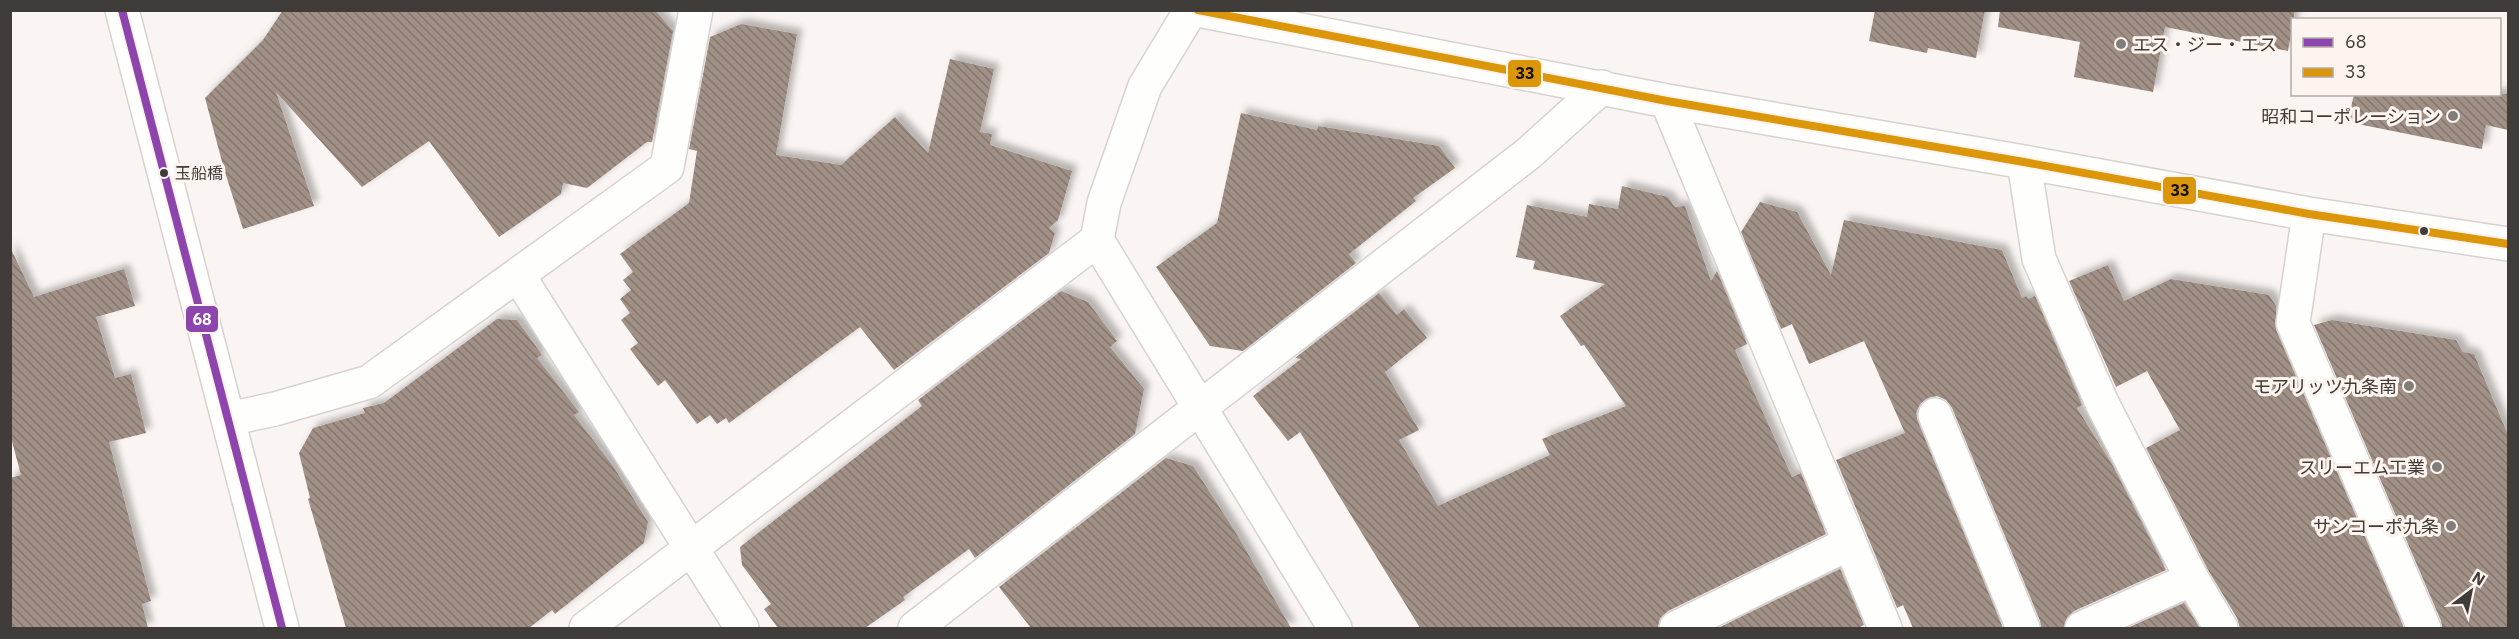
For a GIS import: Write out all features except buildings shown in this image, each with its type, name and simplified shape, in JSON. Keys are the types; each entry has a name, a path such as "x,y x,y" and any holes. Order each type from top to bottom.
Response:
{"street":[{"path":"122,10 282,628"},
{"path":"228,419 275,409 369,382 667,167 696,10"},
{"path":"1191,10 1145,86 1104,203 1097,240 1335,628"},
{"path":"1198,10 1667,101 2024,162 2309,214 2508,244"},
{"path":"915,628 1529,153 1602,87"},
{"path":"1667,101 1885,628"},
{"path":"2024,162 2039,259 2102,403 2192,579 2221,628"},
{"path":"2309,214 2293,323 2424,628"},
{"path":"586,628 1097,240"},
{"path":"518,275 741,628"},
{"path":"1935,415 2023,628"},
{"path":"1676,628 1850,543"},
{"path":"2082,628 2192,579"}],"transit line":[{"name":"68","path":"122,10 282,628"},
{"name":"33","path":"1198,10 1667,101 2024,162 2309,214 2508,244"}],"place":[{"name":"エス・ジー・エス","path":"2121,44"},
{"name":"昭和コーポレーション","path":"2453,116"},
{"name":"玉船橋","path":"164,173"},
{"name":"モアリッツ九条南","path":"2409,386"},
{"name":"スリーエム工業","path":"2437,467"},
{"name":"サンコーポ九条","path":"2451,526"}]}
